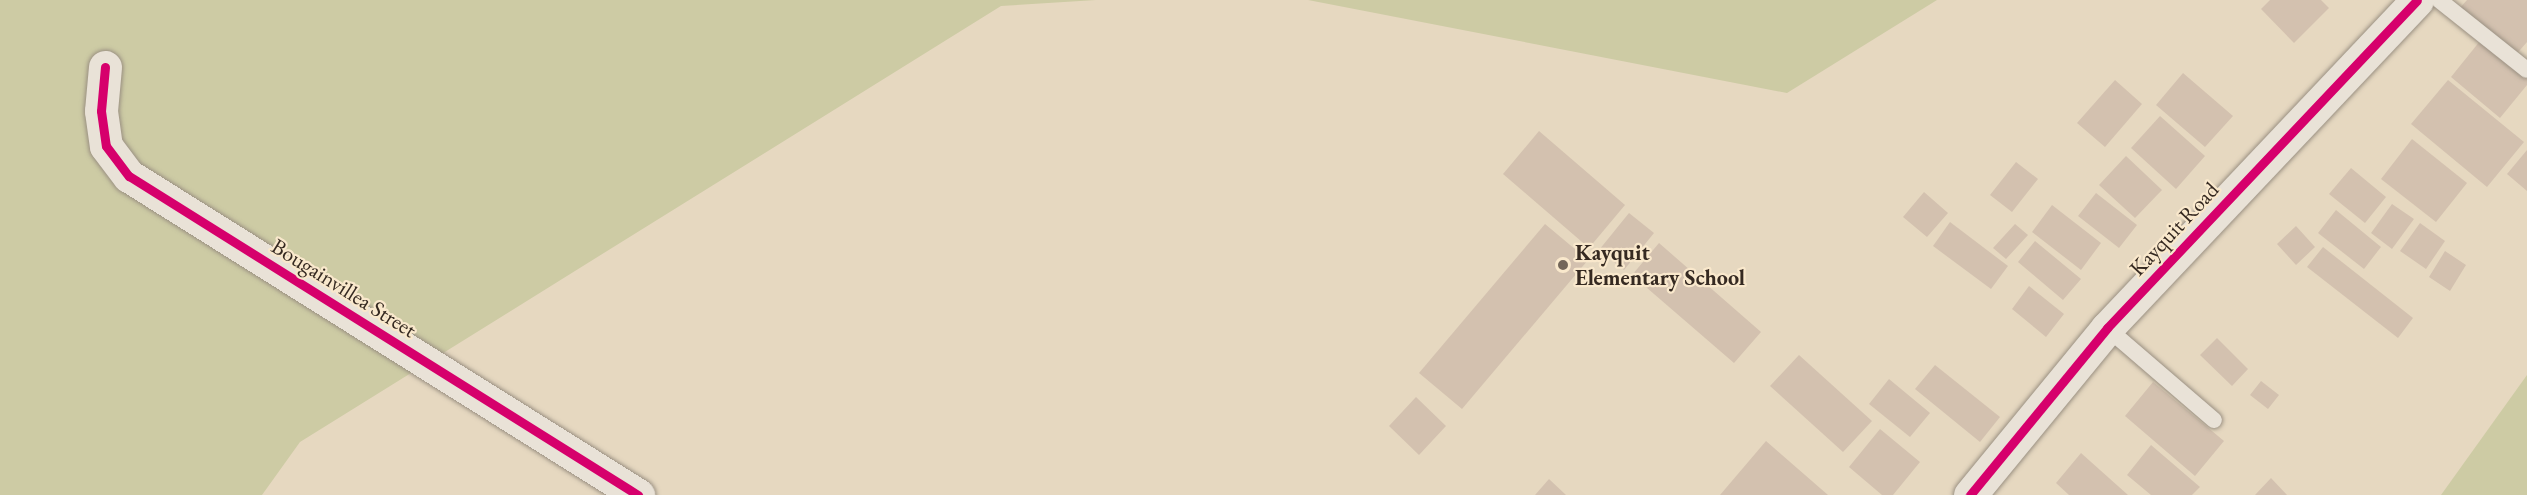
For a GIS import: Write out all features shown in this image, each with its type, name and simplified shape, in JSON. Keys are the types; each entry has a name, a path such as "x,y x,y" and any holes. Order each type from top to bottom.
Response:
{"street":[{"name":"Kayquit Road","path":"1970,495 2107,328 2417,0"},
{"name":"Bougainvillea Street","path":"105,67 101,111 106,146 129,176 638,495"}],"lane":[{"path":"2439,0 2527,70"},
{"path":"2107,328 2214,420"}],"shaded area":[{"path":"0,0 1096,0 1001,6 300,442 262,495 0,495"},
{"path":"1308,0 1937,0 1787,93"},
{"path":"2527,375 2527,495 2441,495"}],"building":[{"path":"2270,0 2321,0 2329,8 2294,43 2261,9"},
{"path":"2467,0 2527,0 2527,42 2513,58 2459,9"},
{"path":"2484,36 2527,71 2527,85 2500,118 2451,77"},
{"path":"2183,73 2233,116 2205,147 2156,105"},
{"path":"2115,80 2142,104 2105,147 2077,123"},
{"path":"2448,80 2524,142 2487,187 2411,124"},
{"path":"2160,116 2205,156 2176,189 2131,148"},
{"path":"1539,131 1625,205 1589,248 1503,174"},
{"path":"2412,139 2467,183 2436,222 2381,179"},
{"path":"2527,150 2527,191 2507,174"},
{"path":"2126,156 2162,190 2135,218 2099,185"},
{"path":"2016,162 2038,179 2012,212 1990,195"},
{"path":"2351,168 2386,197 2365,223 2329,194"},
{"path":"1924,192 1948,213 1927,237 1903,217"},
{"path":"2096,193 2137,225 2119,248 2078,216"},
{"path":"2392,204 2414,219 2392,249 2371,233"},
{"path":"2052,205 2101,243 2081,270 2032,232"},
{"path":"2336,210 2381,247 2364,269 2318,233"},
{"path":"1629,213 1654,233 1624,270 1599,250"},
{"path":"1950,222 2008,266 1991,289 1933,246"},
{"path":"2420,223 2445,241 2426,269 2400,251"},
{"path":"1545,224 1588,260 1462,409 1419,373"},
{"path":"2015,224 2028,235 2006,259 1993,248"},
{"path":"2296,226 2315,247 2296,265 2277,244"},
{"path":"2035,241 2081,279 2063,300 2018,262"},
{"path":"1659,243 1761,332 1734,363 1632,275"},
{"path":"2323,247 2413,318 2398,338 2307,267"},
{"path":"2445,251 2466,265 2450,291 2429,277"},
{"path":"2029,286 2064,314 2046,337 2012,309"},
{"path":"2217,338 2248,369 2232,386 2200,355"},
{"path":"1799,355 1872,421 1843,452 1770,386"},
{"path":"1935,365 2000,417 1980,442 1915,389"},
{"path":"1889,379 1930,413 1910,437 1869,404"},
{"path":"2261,381 2279,395 2268,409 2250,395"},
{"path":"2153,382 2224,441 2195,476 2125,416"},
{"path":"1416,397 1446,426 1419,455 1389,426"},
{"path":"1880,429 1920,462 1893,495 1882,495 1849,467"},
{"path":"1766,441 1828,495 1720,495"},
{"path":"2151,445 2200,487 2192,495 2151,495 2127,475"},
{"path":"2081,453 2128,495 2069,495 2056,483"},
{"path":"2271,478 2287,495 2255,495"},
{"path":"1549,479 1566,495 1535,495"}],"cycle path":[{"path":"1970,495 2107,328 2417,0"},
{"path":"105,67 101,111 106,146 129,176 638,495"}],"place":[{"name":"Kayquit Elementary School","path":"1563,265"}]}
